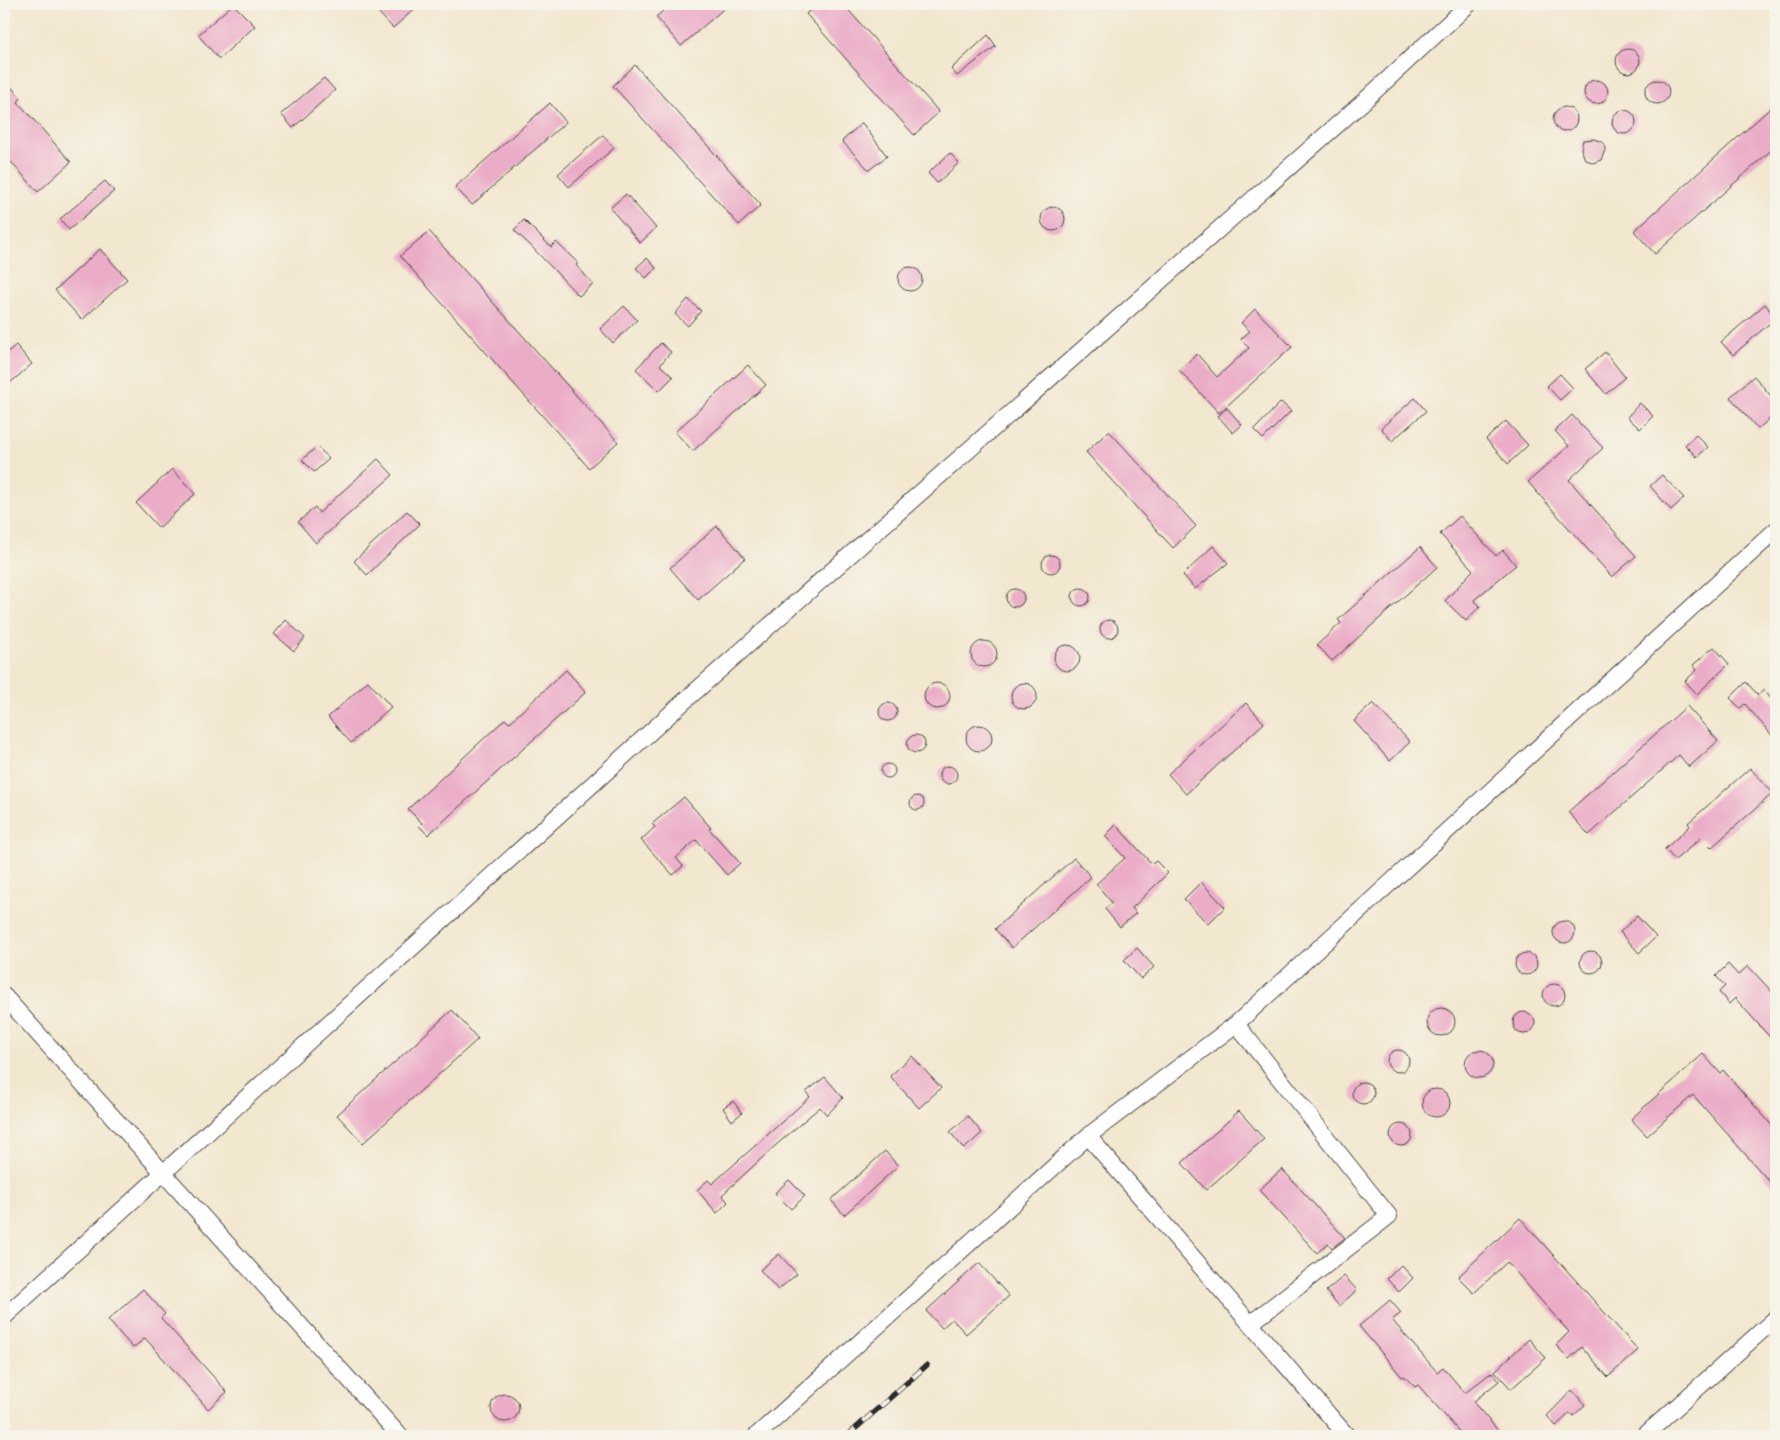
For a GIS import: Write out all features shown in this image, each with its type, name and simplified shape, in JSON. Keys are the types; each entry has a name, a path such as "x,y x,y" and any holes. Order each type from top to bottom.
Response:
{"lane":[{"path":"4,1317 690,697 1348,115 1470,4"},
{"path":"756,1436 1088,1136 1236,1024 1776,530"},
{"path":"4,996 400,1436"},
{"path":"1236,1024 1389,1216 1250,1324"},
{"path":"1088,1136 1347,1436"},
{"path":"1644,1436 1776,1318"}],"building":[{"path":"233,4 255,26 219,59 198,35"},
{"path":"385,4 420,4 393,28 377,11"},
{"path":"671,4 729,4 681,46 656,17"},
{"path":"817,4 843,4 939,112 914,135 806,14"},
{"path":"988,35 996,46 957,76 951,69"},
{"path":"1628,49 1637,52 1640,61 1637,70 1628,73 1619,70 1616,61 1619,52"},
{"path":"635,65 761,205 739,225 613,86"},
{"path":"324,78 335,90 293,128 281,114"},
{"path":"4,79 21,98 18,102 71,162 38,192 4,154"},
{"path":"1596,80 1605,83 1608,92 1605,101 1596,104 1587,101 1584,92 1587,83"},
{"path":"1657,80 1662,81 1668,87 1668,97 1662,103 1657,104 1652,103 1646,97 1645,92 1646,87 1652,81"},
{"path":"550,103 566,122 472,205 455,187"},
{"path":"1776,103 1776,146 1655,254 1634,231"},
{"path":"1565,107 1574,110 1577,119 1574,128 1565,131 1556,128 1553,119 1556,110"},
{"path":"1624,110 1633,113 1636,122 1633,131 1624,134 1615,131 1612,122 1615,113"},
{"path":"862,123 887,156 869,170 842,141"},
{"path":"603,135 614,148 569,187 558,174"},
{"path":"1594,139 1604,143 1605,150 1601,160 1593,163 1585,159 1581,149 1583,140"},
{"path":"950,153 959,163 937,183 928,173"},
{"path":"105,181 114,191 69,230 60,219"},
{"path":"626,194 656,228 640,243 610,208"},
{"path":"1053,207 1058,208 1064,214 1064,224 1058,230 1053,231 1048,230 1042,224 1041,219 1042,214 1048,208"},
{"path":"524,220 551,247 556,242 578,263 576,265 593,284 579,296 514,230"},
{"path":"429,231 618,442 589,468 400,256"},
{"path":"100,249 127,279 82,320 55,290"},
{"path":"647,258 656,268 646,278 636,268"},
{"path":"910,267 915,268 921,274 921,284 915,290 910,291 905,290 899,284 898,279 899,274 905,268"},
{"path":"688,299 701,311 688,326 675,314"},
{"path":"1765,304 1776,318 1733,355 1721,342"},
{"path":"624,306 637,320 613,343 600,329"},
{"path":"1255,309 1292,347 1219,413 1179,370 1197,354 1217,377 1249,348 1241,339 1250,331 1241,323"},
{"path":"661,343 671,352 660,365 673,377 659,391 636,369"},
{"path":"16,345 32,364 10,383 4,376 4,355"},
{"path":"1605,352 1625,377 1606,394 1585,369"},
{"path":"748,365 766,385 693,451 675,432"},
{"path":"1560,374 1573,388 1560,400 1547,386"},
{"path":"1754,376 1776,402 1776,413 1758,429 1730,397"},
{"path":"1415,398 1426,411 1392,441 1381,428"},
{"path":"1281,402 1291,411 1263,439 1254,430"},
{"path":"1640,403 1653,416 1640,429 1627,417"},
{"path":"1227,408 1242,425 1233,433 1218,416"},
{"path":"1572,415 1603,448 1569,480 1636,556 1612,577 1528,482 1569,446 1555,431"},
{"path":"1506,421 1528,445 1508,464 1486,439"},
{"path":"1109,431 1196,526 1173,548 1086,452"},
{"path":"1696,435 1708,447 1697,457 1685,445"},
{"path":"317,446 329,459 314,472 302,460"},
{"path":"378,459 393,475 316,543 298,522 315,507 319,513"},
{"path":"172,469 195,494 159,528 136,503"},
{"path":"1662,475 1684,498 1671,510 1650,486"},
{"path":"407,511 420,524 367,575 354,561"},
{"path":"1460,516 1496,556 1503,550 1516,565 1474,600 1480,606 1466,621 1445,601 1473,570 1440,534"},
{"path":"717,526 745,558 698,600 670,568"},
{"path":"1213,546 1228,563 1195,589 1183,575"},
{"path":"1420,547 1437,567 1332,661 1317,645 1341,623 1338,620"},
{"path":"1047,555 1055,555 1060,560 1058,571 1047,573 1042,568 1042,560"},
{"path":"1077,588 1085,588 1090,593 1088,604 1077,606 1072,601 1072,593"},
{"path":"1011,589 1019,589 1024,594 1022,605 1011,607 1006,602 1006,594"},
{"path":"286,620 305,638 294,651 274,634"},
{"path":"1105,620 1113,620 1118,625 1116,636 1105,638 1100,633 1100,625"},
{"path":"984,641 993,645 997,654 993,663 984,667 975,663 971,654 975,645"},
{"path":"1067,645 1076,649 1080,658 1076,667 1067,671 1058,667 1054,658 1058,649"},
{"path":"1714,647 1729,664 1697,694 1685,681 1697,670 1693,665"},
{"path":"566,670 586,692 428,835 419,826 422,823 408,809 505,719 509,723"},
{"path":"368,681 391,707 351,743 328,717"},
{"path":"1746,682 1758,695 1764,690 1776,705 1776,740 1745,704 1740,708 1730,698"},
{"path":"937,683 946,687 950,696 946,705 937,709 928,705 924,696 928,687"},
{"path":"1024,683 1033,687 1037,696 1033,705 1024,709 1015,705 1011,696 1015,687"},
{"path":"884,703 892,703 897,708 895,719 884,721 879,716 879,708"},
{"path":"1246,703 1264,723 1186,794 1168,774"},
{"path":"1373,703 1410,742 1390,761 1354,721"},
{"path":"1687,706 1718,741 1689,767 1679,755 1589,835 1568,812"},
{"path":"979,725 988,729 992,738 988,747 979,751 970,747 966,738 970,729"},
{"path":"912,735 920,735 925,740 923,751 912,753 907,748 907,740"},
{"path":"885,764 891,764 895,771 891,778 885,778 881,774 881,768"},
{"path":"944,766 952,766 957,771 955,782 944,784 939,779 939,771"},
{"path":"1750,768 1773,793 1711,848 1701,838 1675,860 1665,849 1690,826 1688,823"},
{"path":"914,796 920,796 924,803 920,810 914,810 910,806 910,800"},
{"path":"684,797 711,828 709,829 740,863 727,875 696,840 676,858 683,866 673,875 641,840 655,827 652,824"},
{"path":"1116,825 1152,864 1156,861 1168,873 1132,908 1136,913 1120,927 1105,909 1112,903 1096,884 1125,858 1105,836"},
{"path":"1074,858 1091,877 1012,948 995,929"},
{"path":"1201,882 1225,907 1208,924 1184,899"},
{"path":"1637,916 1656,937 1639,953 1620,932"},
{"path":"1564,921 1572,924 1575,932 1572,940 1564,943 1556,940 1553,932 1556,924"},
{"path":"1137,948 1154,967 1141,979 1124,960"},
{"path":"1591,951 1599,954 1602,962 1599,970 1591,973 1583,970 1580,962 1583,954"},
{"path":"1526,953 1534,956 1537,964 1534,972 1526,975 1518,972 1515,964 1518,956"},
{"path":"1728,964 1738,975 1748,966 1776,996 1776,1044 1735,998 1729,1004 1719,992 1725,986 1716,976"},
{"path":"1554,984 1562,987 1565,995 1562,1003 1554,1006 1546,1003 1543,995 1546,987"},
{"path":"1441,1008 1451,1012 1455,1022 1451,1032 1441,1036 1431,1032 1427,1022 1431,1012"},
{"path":"452,1010 478,1039 363,1143 337,1115"},
{"path":"1524,1012 1532,1015 1535,1023 1532,1031 1524,1034 1516,1031 1513,1023 1516,1015"},
{"path":"1398,1050 1406,1053 1409,1061 1406,1069 1398,1072 1390,1069 1387,1061 1390,1053"},
{"path":"1479,1050 1489,1054 1493,1064 1489,1074 1479,1078 1469,1074 1465,1064 1469,1054"},
{"path":"1703,1054 1720,1073 1723,1070 1776,1130 1776,1189 1693,1095 1647,1136 1631,1119"},
{"path":"912,1056 941,1088 919,1108 890,1076"},
{"path":"825,1077 843,1098 827,1115 820,1107 775,1146 722,1195 728,1202 717,1213 697,1190 708,1180 712,1184 810,1097 806,1092"},
{"path":"1363,1082 1371,1085 1374,1093 1371,1101 1363,1104 1355,1101 1352,1093 1355,1085"},
{"path":"1436,1089 1446,1093 1450,1103 1446,1113 1436,1117 1426,1113 1422,1103 1426,1093"},
{"path":"733,1101 742,1113 732,1121 723,1108"},
{"path":"1239,1111 1264,1139 1206,1190 1182,1163"},
{"path":"968,1116 982,1133 964,1149 950,1132"},
{"path":"1401,1124 1409,1127 1412,1135 1409,1143 1401,1146 1393,1143 1390,1135 1393,1127"},
{"path":"885,1151 898,1166 844,1215 831,1200"},
{"path":"1282,1169 1345,1238 1332,1248 1328,1243 1317,1253 1259,1190"},
{"path":"789,1180 805,1196 791,1209 775,1193"},
{"path":"1520,1218 1638,1350 1608,1377 1582,1347 1569,1359 1556,1345 1569,1332 1507,1262 1474,1293 1458,1277"},
{"path":"779,1254 797,1274 778,1290 760,1270"},
{"path":"979,1263 1009,1296 966,1334 952,1319 942,1328 926,1311"},
{"path":"1401,1265 1413,1278 1399,1292 1387,1279"},
{"path":"1344,1276 1357,1290 1339,1306 1326,1291"},
{"path":"143,1289 165,1314 161,1318 227,1392 208,1409 145,1338 133,1348 108,1320"},
{"path":"1390,1300 1401,1313 1392,1320 1437,1372 1443,1367 1465,1393 1492,1372 1499,1381 1473,1402 1503,1436 1463,1436 1418,1385 1415,1387 1404,1376 1402,1377 1359,1326"},
{"path":"1529,1339 1546,1358 1511,1389 1495,1371"},
{"path":"1572,1390 1585,1405 1573,1416 1570,1413 1556,1426 1547,1416"},
{"path":"505,1394 515,1398 519,1408 515,1418 505,1422 495,1418 491,1408 495,1398"}],"railway":[{"path":"847,1436 927,1365"}]}
